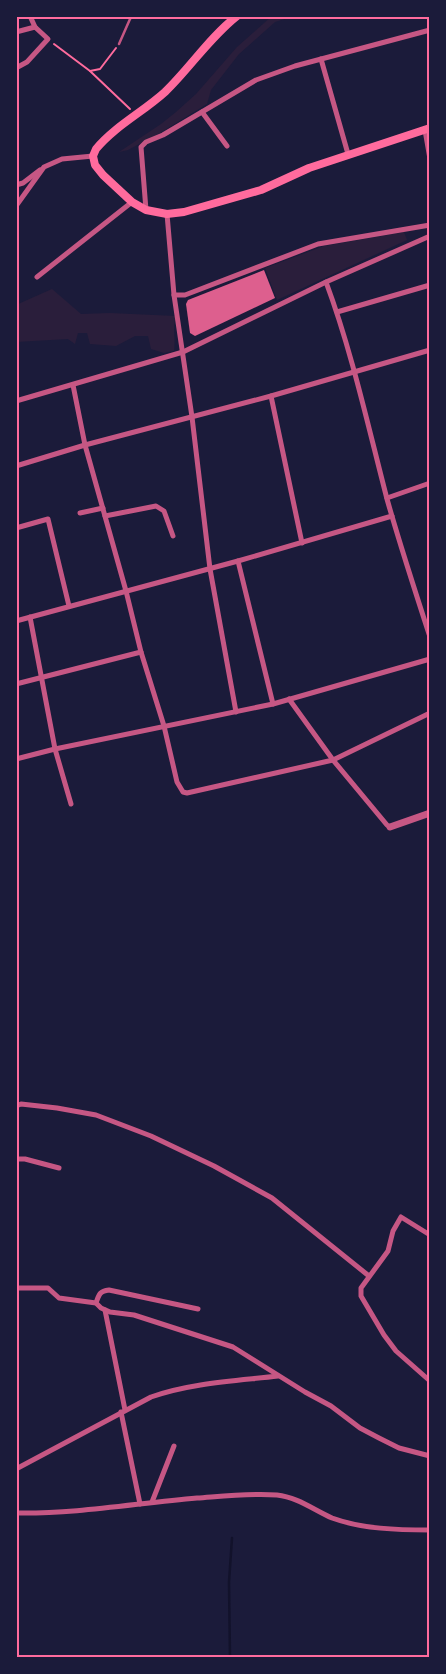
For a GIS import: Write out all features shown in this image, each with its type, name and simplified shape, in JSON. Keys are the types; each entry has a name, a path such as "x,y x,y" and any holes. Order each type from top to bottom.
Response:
{"main road":[{"path":"237,16 210,41 163,93 96,149 93,156 95,165 132,202 146,210 167,214 184,212 260,190 309,168 427,129"}],"street":[{"path":"16,68 27,62 48,39 35,27 30,16"},
{"path":"16,32 35,27"},
{"path":"146,210 141,147 146,142 163,135 256,80 295,66 430,30"},
{"path":"321,59 348,154"},
{"path":"202,112 227,146"},
{"path":"427,129 430,159"},
{"path":"16,185 23,183 44,167 62,159 93,156"},
{"path":"16,206 44,167"},
{"path":"37,277 132,202"},
{"path":"167,214 174,295 192,417 210,569 236,712"},
{"path":"174,295 185,295 318,244 430,225"},
{"path":"16,401 183,352 326,282 430,236"},
{"path":"326,282 355,372 392,516 430,637"},
{"path":"337,312 430,285"},
{"path":"16,466 85,445 271,396 430,350"},
{"path":"73,385 85,445 126,591 140,652 164,726 177,782 183,792 197,791 333,760 430,714"},
{"path":"271,396 302,543"},
{"path":"387,498 430,483"},
{"path":"105,516 156,506 164,511 172,536"},
{"path":"80,513 103,508"},
{"path":"16,621 210,569 392,516"},
{"path":"16,528 48,519 69,606"},
{"path":"238,561 273,704"},
{"path":"30,617 55,749 70,804"},
{"path":"16,684 140,652"},
{"path":"16,759 55,749 273,704 430,659"},
{"path":"289,699 333,760 387,825 390,826 430,813"},
{"path":"16,1106 21,1104 57,1108 96,1115 151,1136 214,1166 272,1198 369,1276"},
{"path":"16,1159 25,1159 59,1168"},
{"path":"430,1235 401,1217 393,1231 388,1251 361,1288 361,1296 375,1322 396,1351 430,1381"},
{"path":"16,1288 48,1288 59,1298 96,1303 105,1310 134,1315 233,1348 331,1406 360,1428 399,1448 430,1456"},
{"path":"96,1303 98,1294 110,1290 198,1309"},
{"path":"105,1310 140,1504"},
{"path":"16,1469 151,1397 172,1390 278,1376"},
{"path":"152,1502 174,1446"},
{"path":"16,1513 38,1514 244,1494 278,1495 292,1498 332,1518 349,1523 430,1530"}],"lane":[{"path":"120,44 132,16"}],"path":[{"path":"48,39 90,72 128,108"},
{"path":"90,72 100,69 120,44"}],"shaded area":[{"path":"272,16 294,16 275,22 239,54 211,90 207,104 160,133 128,150 119,152 176,112 196,94 237,47"},
{"path":"404,232 407,240 277,300 265,268 324,246"},
{"path":"52,289 81,314 110,313 176,316 174,351 164,353 151,349 148,336 135,336 116,346 90,344 87,333 78,333 75,344 68,339 16,342 16,305"}],"building":[{"path":"264,270 275,298 195,336 190,333 186,304 188,300"}],"waterway":[{"path":"230,1658 229,1582 232,1538"}]}
